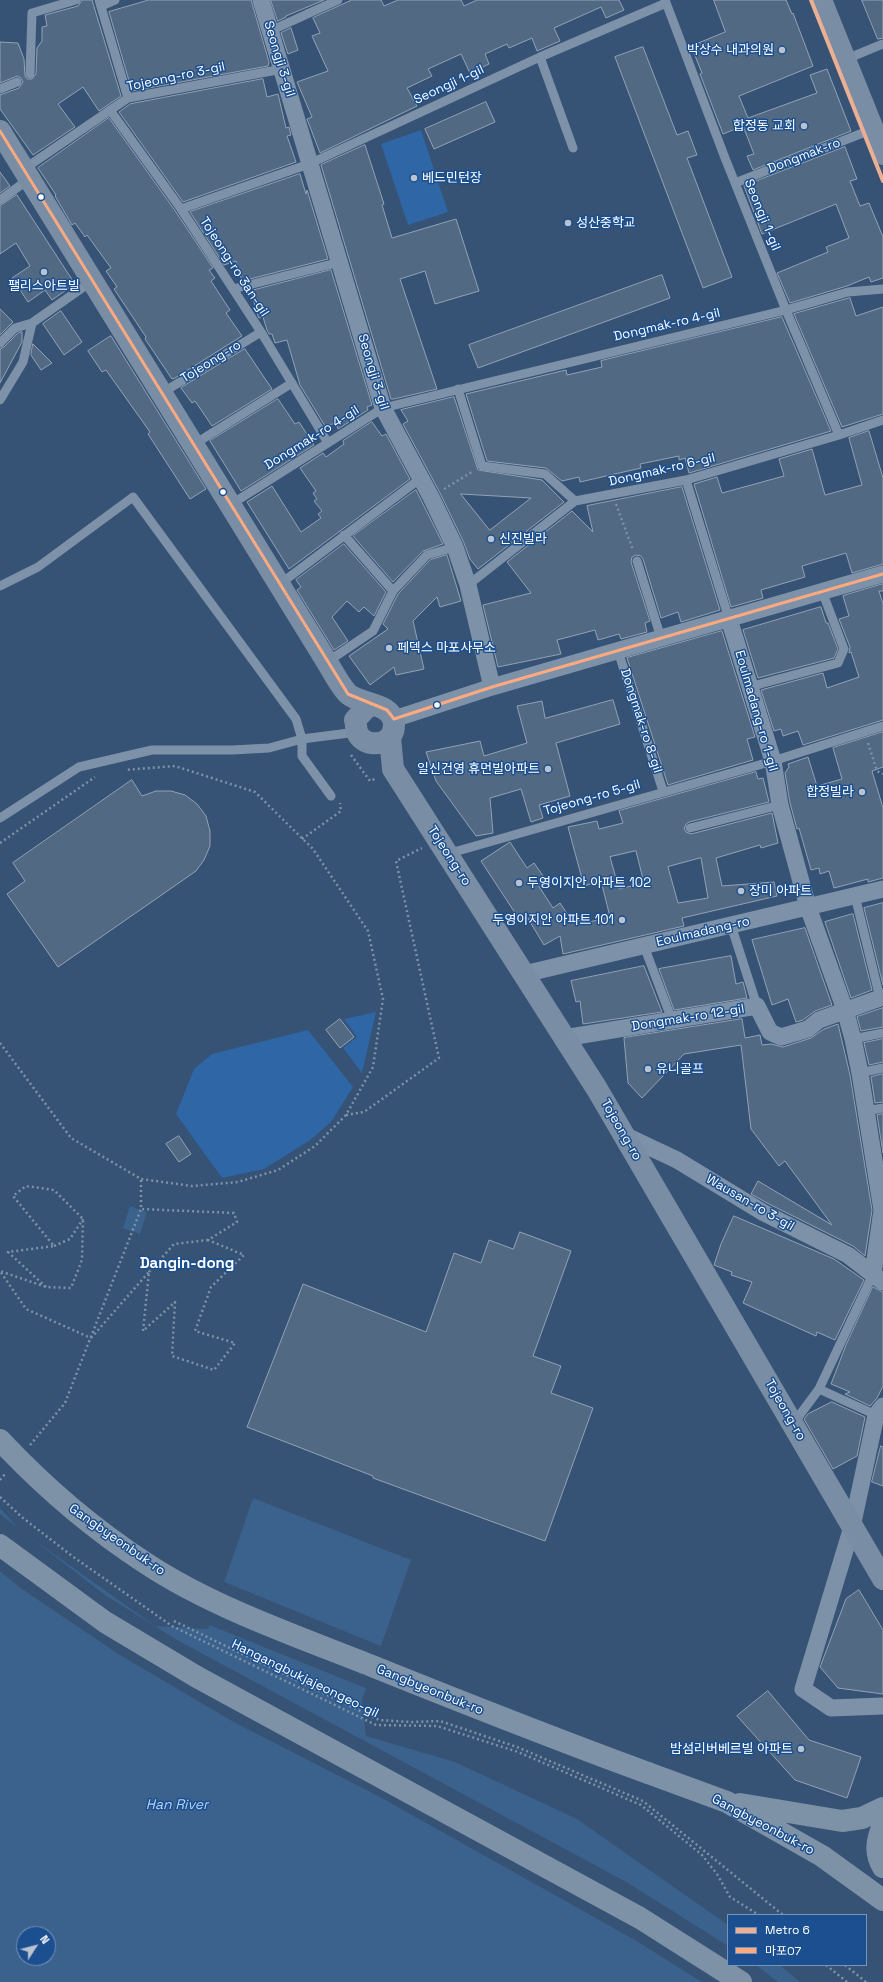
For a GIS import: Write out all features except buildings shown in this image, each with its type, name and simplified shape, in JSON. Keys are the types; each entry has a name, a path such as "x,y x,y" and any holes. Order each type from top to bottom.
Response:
{"highway":[{"name":"Gangbyeonbuk-ro","path":"0,1440 25,1467 62,1500 105,1534 148,1565 197,1592 249,1616 513,1723 727,1802 822,1856 883,1900"},
{"path":"0,1545 105,1622 197,1677 640,1918 741,1982"},
{"path":"727,1802 842,1821 862,1818 883,1808"},
{"path":"883,1825 876,1843 878,1860 883,1867"}],"street":[{"name":"Seongji 3-gil","path":"261,0 383,408 431,497 455,547 468,585 492,688"},
{"path":"821,0 844,60 878,126 883,154"},
{"path":"0,131 279,585 348,694 358,737 393,769"},
{"name":"Dongmak-ro 8-gil","path":"392,728 492,688 822,591 881,578"},
{"name":"Eoulmadang-ro 1-gil","path":"729,619 773,761 780,805 808,907 845,1010 853,1039 866,1111 878,1154 882,1210 878,1278"},
{"path":"348,694 386,710 392,728 378,743 358,737"},
{"path":"358,737 367,707 375,705"},
{"name":"Tojeong-ro","path":"392,728 393,769 524,974 624,1136 852,1527 878,1562 883,1579"},
{"name":"Eoulmadang-ro","path":"524,974 883,890"},
{"name":"Dongmak-ro 12-gil","path":"564,1038 757,1006 770,1032 781,1037 808,1029 819,1020 881,998"},
{"name":"Wausan-ro 3-gil","path":"624,1136 677,1160 764,1213 848,1255 878,1278"},
{"path":"879,1411 852,1527 803,1689 831,1708 883,1706"}],"lane":[{"path":"30,74 32,13 76,0"},
{"path":"115,0 100,3 128,98"},
{"path":"270,31 338,0"},
{"name":"Seongji 1-gil","path":"309,164 540,57 666,1 735,183 839,436"},
{"path":"844,60 883,44"},
{"path":"540,57 573,148"},
{"name":"Tojeong-ro 3-gil","path":"26,174 128,98 282,69"},
{"path":"0,89 17,82"},
{"name":"Tojeong-ro 3an-gil","path":"110,110 181,209 261,332 328,443"},
{"name":"Dongmak-ro","path":"735,183 878,126"},
{"path":"181,209 309,164"},
{"path":"0,200 26,174"},
{"path":"233,289 340,262"},
{"path":"0,343 15,328 32,323 92,281"},
{"name":"Dongmak-ro 4-gil","path":"230,505 383,408 786,310 848,292 883,289"},
{"path":"0,400 23,362 32,323"},
{"name":"Tojeong-ro","path":"161,393 261,332"},
{"path":"193,445 292,383"},
{"path":"458,389 482,466 545,474 576,501"},
{"name":"Dongmak-ro 6-gil","path":"468,585 576,501 686,480 839,436 883,420"},
{"path":"279,585 420,478"},
{"path":"686,480 729,619"},
{"path":"0,586 38,567 134,497 296,720 302,739 302,756 335,797"},
{"path":"344,535 393,591"},
{"path":"327,662 373,631 393,591 427,555 455,547"},
{"path":"637,561 661,638"},
{"path":"750,688 838,663 844,649 822,591"},
{"name":"Dongmak-ro 8-gil","path":"618,651 663,792"},
{"name":"Tojeong-ro 5-gil","path":"443,847 663,792 773,761 883,726"},
{"path":"0,818 79,768 152,750 232,750 269,748 302,739 358,737"},
{"path":"690,828 780,805"},
{"path":"856,896 881,998"},
{"path":"731,925 757,1006"},
{"path":"644,946 672,1020"},
{"path":"853,1039 883,1033"},
{"path":"860,1073 883,1068"},
{"path":"866,1111 883,1108"},
{"path":"793,1424 819,1388 878,1278"},
{"path":"819,1388 879,1411"}],"path":[{"path":"431,497 482,466"},
{"path":"613,494 637,561"},
{"path":"864,732 877,771 883,774"},
{"path":"358,737 370,781 393,769"},
{"path":"0,1043 71,1138 141,1179 192,1186 238,1182 278,1170 315,1146 346,1115 373,1067 383,999 368,931 313,849 255,792 175,766 123,770"},
{"path":"0,843 101,773"},
{"path":"302,839 341,811 335,797"},
{"path":"346,1115 364,1112 439,1058 396,861 443,847"},
{"path":"25,1451 65,1403 141,1209 141,1179"},
{"path":"54,1246 13,1196 26,1186 54,1190 83,1219 82,1260 71,1288 46,1287 0,1271 26,1309 91,1338"},
{"path":"91,1338 174,1244 208,1240 236,1222 234,1213 141,1209"},
{"path":"46,1287 8,1252 54,1246 70,1239 83,1219"},
{"path":"149,1272 143,1332 175,1302 172,1356 214,1370 235,1343 195,1331 211,1287 244,1255 208,1240"},
{"path":"0,1480 10,1468"},
{"name":"Hangangbukjajeongeo-gil","path":"0,1497 22,1518 72,1556 172,1626 376,1725 437,1726 518,1752 641,1805 702,1855 717,1874 730,1897 757,1914"},
{"path":"174,1621 379,1720 411,1722 440,1721 517,1747 643,1801 783,1914"},
{"path":"827,1966 847,1982"},
{"path":"846,1966 866,1982"}],"shaded area":[{"name":"베드민턴장","path":"421,130 448,212 408,225 381,144"},
{"path":"376,1012 362,1073 343,1048 357,1037 344,1019"},
{"path":"308,1030 353,1087 331,1122 309,1141 264,1169 222,1178 176,1114 194,1069 212,1054"}],"water":[{"path":"130,1206 147,1212 140,1234 123,1228"},
{"name":"Han River","path":"253,1498 411,1560 362,1700 366,1736 455,1762 577,1819 727,1924 727,1966 781,1966 800,1982 0,1982 0,1508 20,1530 155,1626 208,1629"}],"pier":[{"path":"0,1514 105,1595 177,1640 628,1883 727,1945 727,1966 757,1966 778,1982 702,1982 635,1940 380,1797 232,1721 120,1655 22,1589 0,1571"},
{"path":"222,1581 383,1647 368,1689 207,1624"}],"metro line":[{"name":"6","path":"811,0 883,181"}],"transit line":[{"name":"마포07","path":"0,131 348,694 387,710 394,719 492,687 883,574"}],"place":[{"name":"박상수 내과의원","path":"782,50"},
{"name":"합정동 교회","path":"804,126"},
{"name":"베드민턴장","path":"414,178"},
{"name":"성산중학교","path":"568,223"},
{"name":"팰리스아트빌","path":"44,272"},
{"name":"신진빌라","path":"491,539"},
{"name":"페덱스 마포사무소","path":"389,648"},
{"name":"일신건영 휴먼빌아파트","path":"548,769"},
{"name":"합정빌라","path":"862,792"},
{"name":"두영이지안 아파트 102","path":"519,883"},
{"name":"장미 아파트","path":"741,891"},
{"name":"두영이지안 아파트 101","path":"622,920"},
{"name":"유니골프","path":"648,1069"},
{"name":"밤섬리버베르빌 아파트","path":"801,1749"}],"district":[{"name":"Dangin-dong","path":"187,1264"}]}
